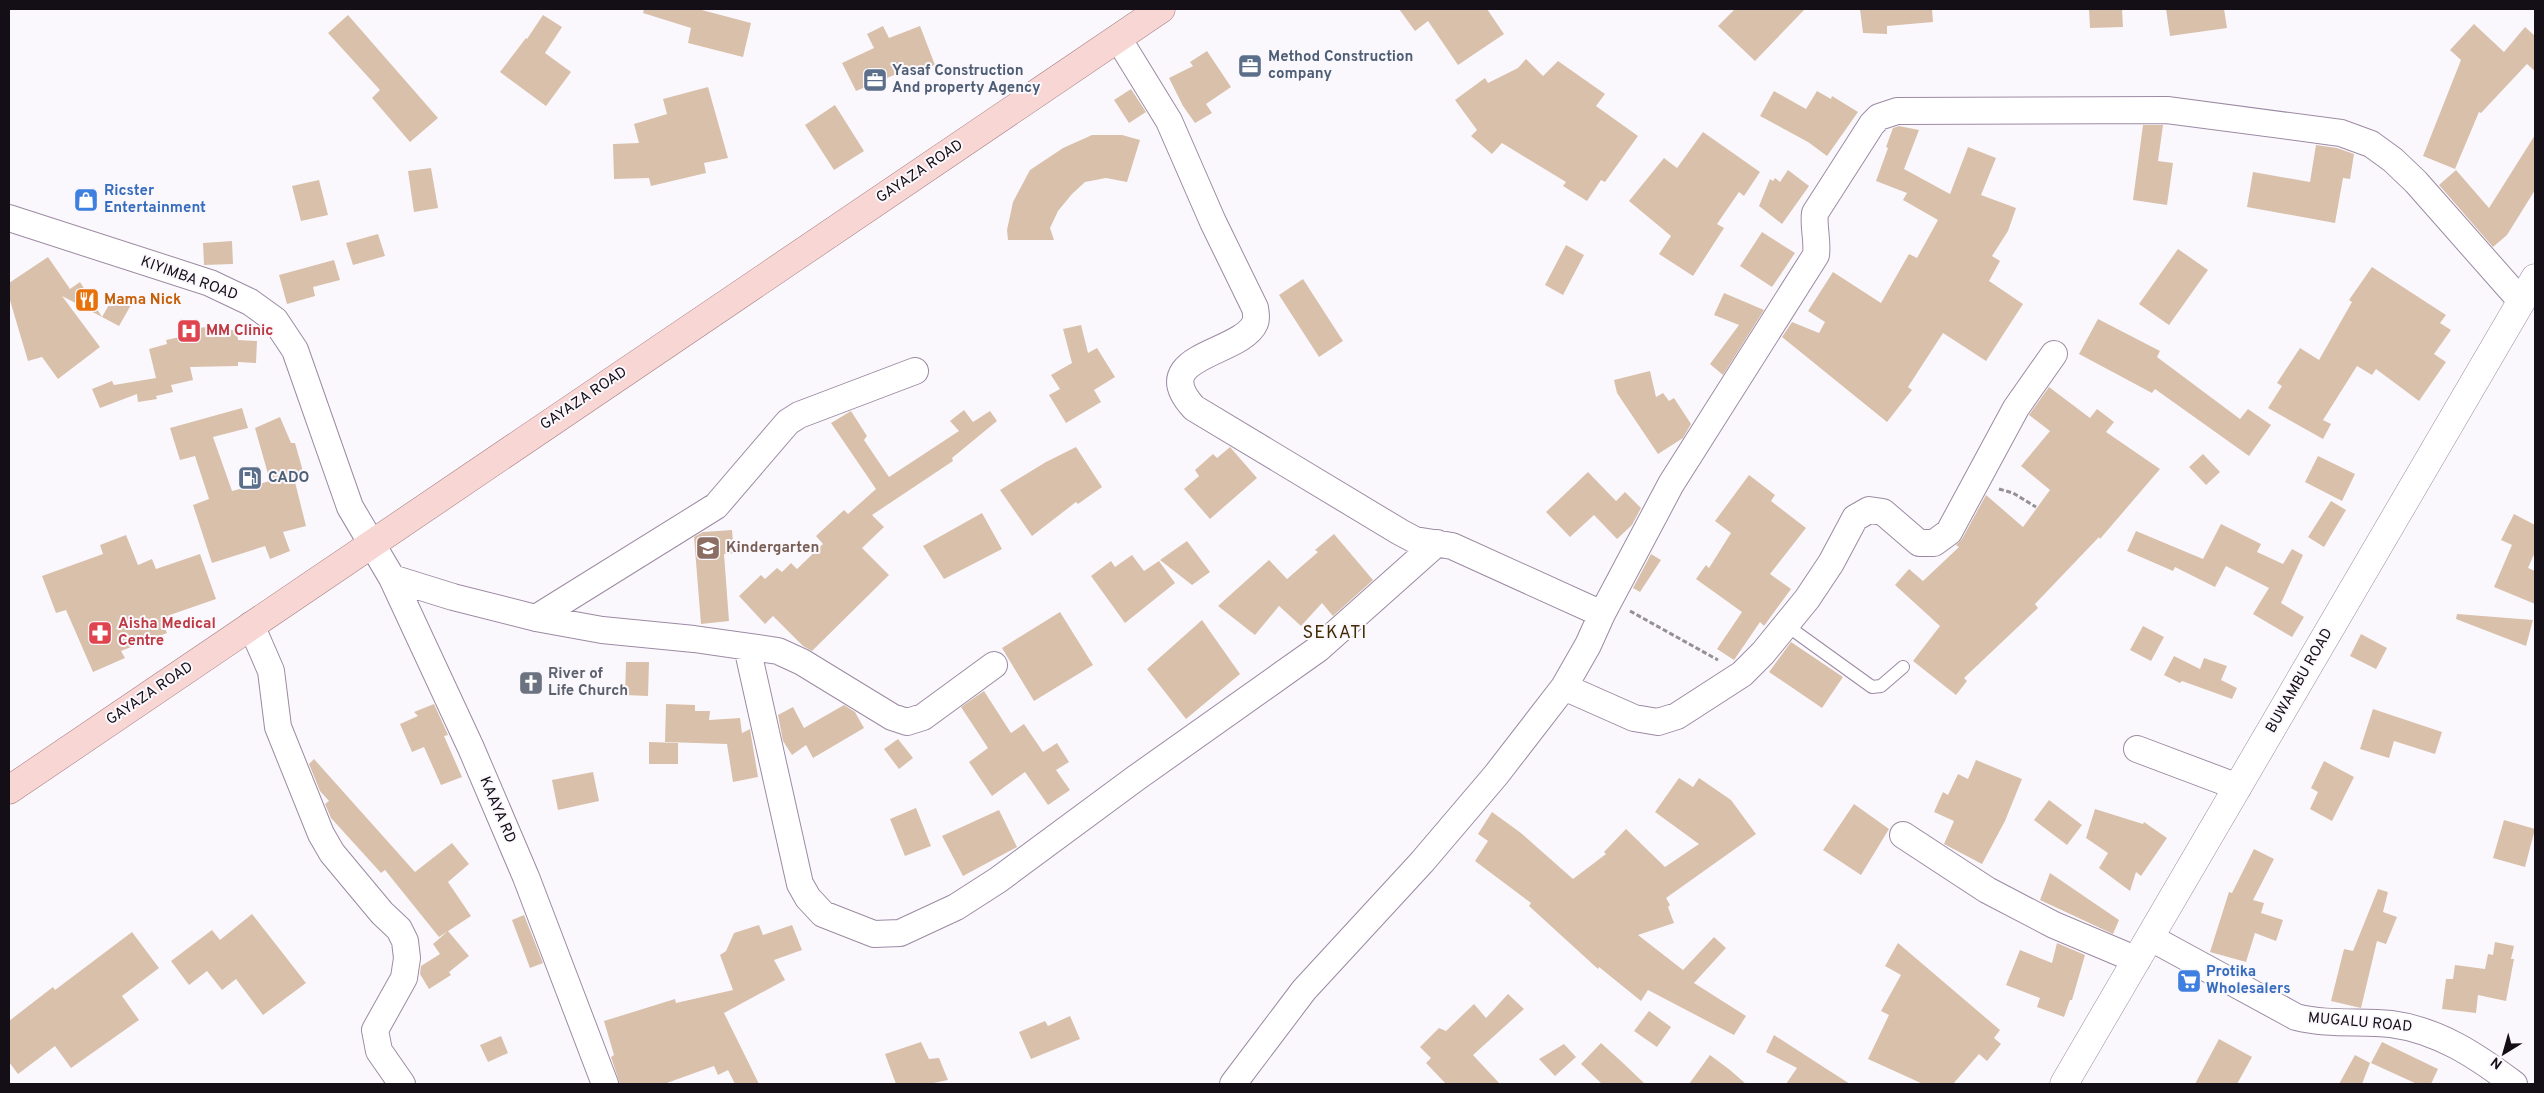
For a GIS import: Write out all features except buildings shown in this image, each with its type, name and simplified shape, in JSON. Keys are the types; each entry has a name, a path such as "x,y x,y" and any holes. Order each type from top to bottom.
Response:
{"main road":[{"name":"GAYAZA ROAD","path":"9,790 1161,9"}],"street":[{"path":"1118,38 1170,121 1213,222 1255,308 1256,317 1250,330 1191,363 1183,372 1180,382 1185,399 1194,408 1415,540 1452,546 1606,606"},
{"path":"1233,1084 1304,990 1422,862 1496,775 1564,687 1588,645 1606,606 1671,484 1816,254 1815,214 1872,124 1888,113 1897,111 2167,110 2341,133 2371,144 2393,160 2528,289"},
{"name":"KIYIMBA ROAD","path":"9,218 210,283 250,302 275,320 296,350 350,507 372,543"},
{"name":"BUWAMBU ROAD","path":"2064,1084 2528,289"},
{"path":"1564,687 1634,718 1658,722 1684,711 1742,674 1786,625 1831,564 1855,518 1869,510 1883,512 1919,543 1934,543 1949,532 2016,408 2054,354"},
{"path":"536,618 716,506 788,422 807,412 914,372"},
{"name":"KAAYA RD","path":"372,543 392,578 471,748 526,877 605,1084"},
{"path":"747,647 774,775 800,884 823,914 874,934 900,933 956,907 998,880 1136,778 1318,649 1437,544"},
{"path":"392,578 453,597 536,618 602,630 778,651 802,662 892,717 907,722 923,717 994,665"},
{"path":"251,625 271,671 278,727 321,834 332,853 382,913 399,929 405,941 407,958 404,978 375,1030 379,1051 402,1084"},
{"path":"2137,749 2238,787"},
{"name":"MUGALU ROAD","path":"1903,835 1987,890 2054,926 2144,949 2296,1017 2317,1023 2373,1023 2423,1030 2487,1064 2514,1084"}],"lane":[{"path":"1786,625 1872,687 1881,686 1903,667"}],"path":[{"path":"1977,483 2013,493 2036,507"},
{"path":"1606,606 1742,674"}],"place":[{"name":"Method Construction company","path":"1250,66"},
{"name":"Yasaf Construction And property Agency","path":"875,80"},
{"name":"Ricster Entertainment","path":"86,200"},
{"name":"Mama Nick","path":"87,300"},
{"name":"MM Clinic","path":"189,331"},
{"name":"CADO","path":"250,478"},
{"name":"Kindergarten","path":"708,548"},
{"name":"Aisha Medical Centre","path":"100,633"},
{"name":"River of Life Church","path":"531,683"},
{"name":"Protika Wholesalers","path":"2189,981"}],"district":[{"name":"SEKATI","path":"1335,633"}]}
